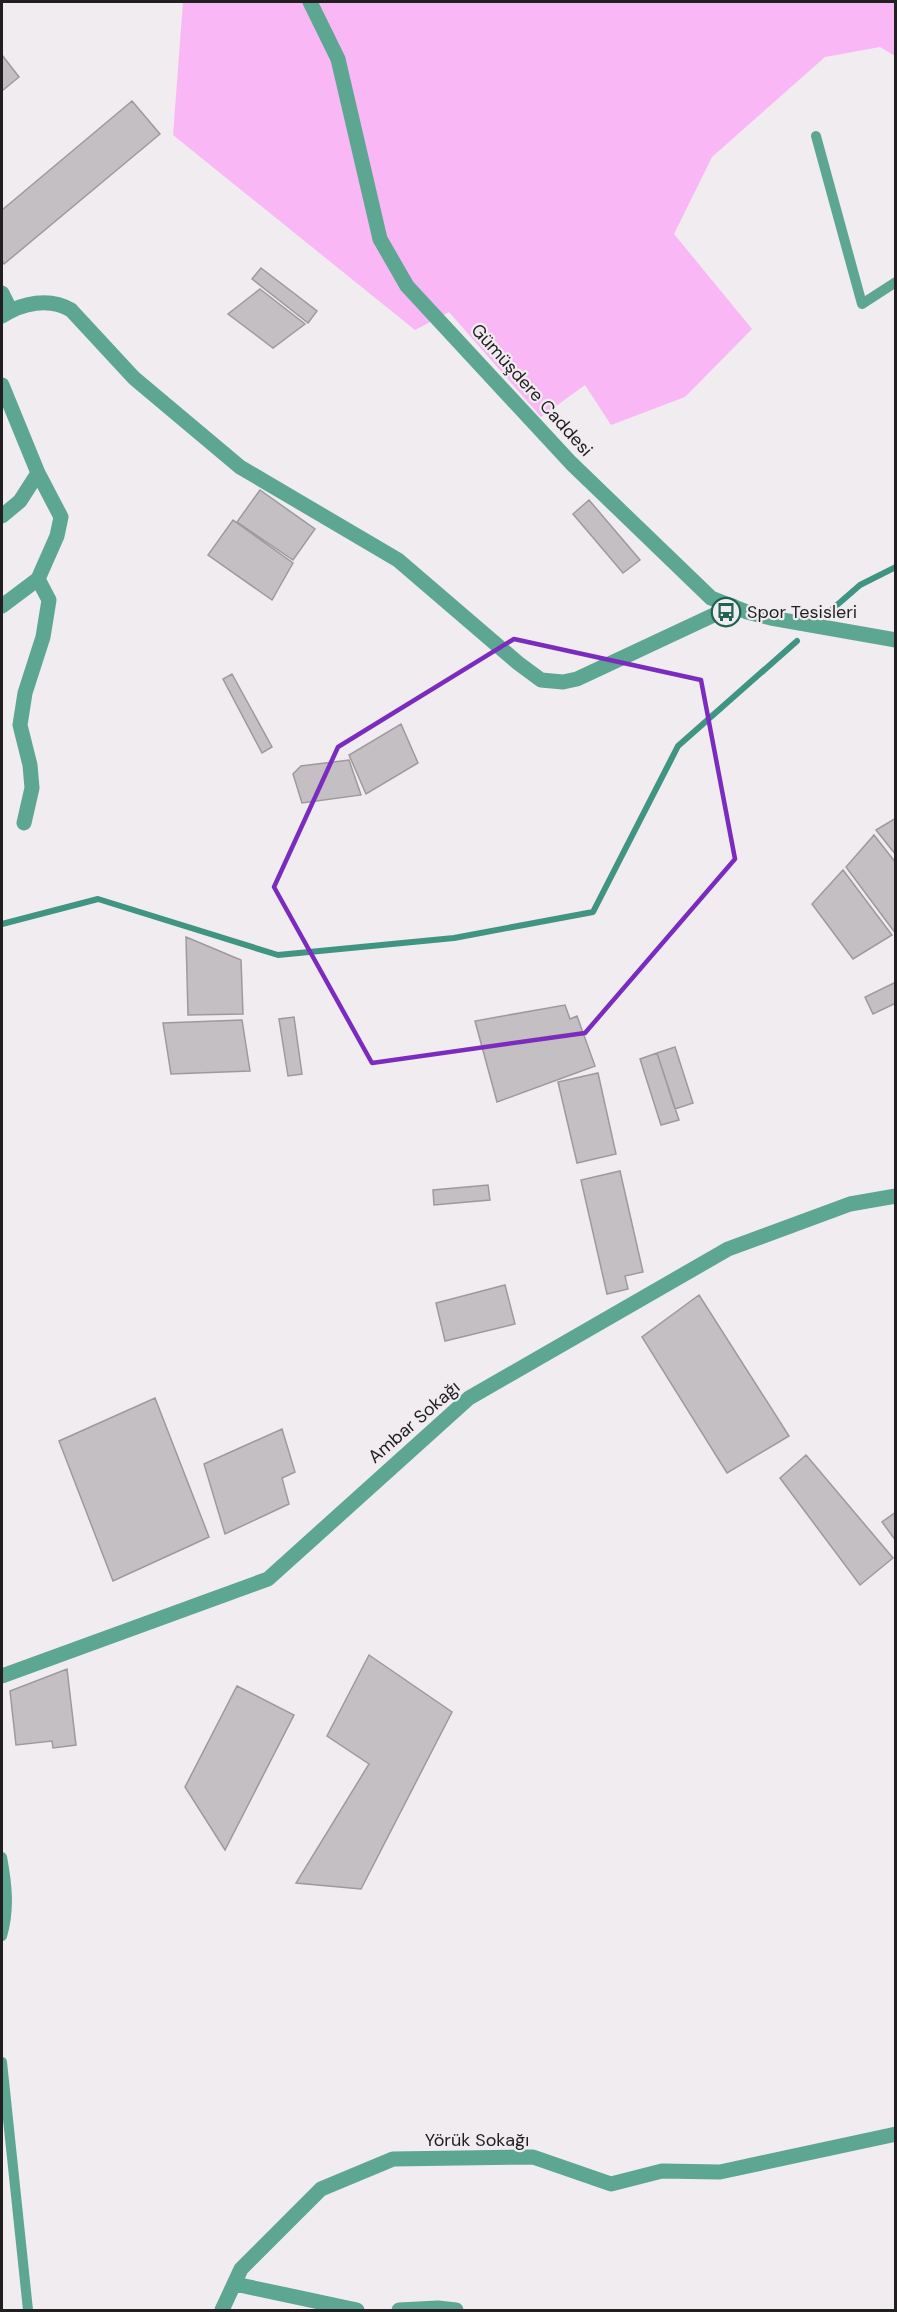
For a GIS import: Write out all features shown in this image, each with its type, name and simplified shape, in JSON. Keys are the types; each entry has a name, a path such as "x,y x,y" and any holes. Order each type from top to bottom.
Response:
{"street":[{"name":"Gümüşdere Caddesi","path":"310,2 338,59 380,238 407,286 571,463 711,598 809,626 896,640"},
{"path":"2,293 6,313 21,305 41,303 61,304 71,310 134,378 240,467 398,560 541,680 563,682 577,679 733,606"},
{"path":"2,385 38,473 61,517 57,536 38,579 2,606"},
{"path":"2,516 20,501 38,473"},
{"path":"24,823 32,788 30,765 20,725 25,693 44,637 50,600 38,579"},
{"name":"Ambar Sokağı","path":"2,1676 268,1579 469,1398 728,1249 850,1204 896,1196"},
{"name":"Yörük Sokağı","path":"222,2310 242,2269 321,2189 393,2159 532,2157 611,2184 662,2171 720,2172 896,2134"},
{"path":"235,2284 357,2310"},
{"path":"399,2310 438,2308 456,2310"}],"lane":[{"path":"816,136 862,304 896,282"},
{"path":"2,1857 7,1888 6,1921 2,1936"},
{"path":"2,2062 28,2310"}],"highlighted area":[{"path":"514,639 701,680 735,859 585,1033 372,1063 274,887 338,747"}],"shaded area":[{"path":"183,2 895,2 895,56 880,47 825,57 712,157 674,234 752,329 685,397 611,425 585,385 541,417 449,312 415,330 173,135"}],"building":[{"path":"2,55 19,77 2,91"},
{"path":"132,101 160,134 4,264 2,261 2,210"},
{"path":"261,268 317,311 308,323 252,279"},
{"path":"260,289 305,324 273,348 228,314"},
{"path":"260,490 315,529 293,560 237,522"},
{"path":"589,500 640,560 623,573 573,514"},
{"path":"233,520 293,563 272,600 208,555"},
{"path":"232,674 272,747 262,753 223,679"},
{"path":"401,724 418,763 366,794 349,755"},
{"path":"349,760 361,795 302,803 293,774 301,766"},
{"path":"896,818 896,855 876,830"},
{"path":"874,835 896,863 896,934 846,867"},
{"path":"843,870 892,935 853,959 812,904"},
{"path":"186,937 241,960 243,1014 188,1015"},
{"path":"896,982 896,1003 873,1014 865,997"},
{"path":"565,1005 570,1019 577,1016 595,1066 497,1102 475,1021"},
{"path":"294,1017 302,1074 288,1076 279,1019"},
{"path":"242,1020 250,1071 171,1074 163,1023"},
{"path":"675,1047 693,1103 675,1109 657,1053"},
{"path":"657,1053 679,1120 661,1125 640,1059"},
{"path":"598,1073 616,1154 577,1163 558,1082"},
{"path":"620,1171 643,1272 625,1276 628,1289 607,1294 581,1180"},
{"path":"488,1185 490,1200 434,1205 433,1190"},
{"path":"505,1285 515,1324 445,1341 436,1303"},
{"path":"699,1295 789,1436 727,1473 642,1337"},
{"path":"155,1398 209,1537 113,1581 59,1441"},
{"path":"282,1429 295,1472 282,1478 289,1504 225,1534 204,1464"},
{"path":"806,1455 893,1558 860,1585 780,1478"},
{"path":"896,1512 896,1541 882,1522"},
{"path":"369,1655 452,1712 361,1889 296,1883 369,1764 327,1736"},
{"path":"67,1669 76,1745 53,1748 52,1741 16,1745 10,1691"},
{"path":"237,1686 294,1715 225,1850 185,1787"}],"waterway":[{"path":"829,612 860,585 896,567"},
{"path":"2,924 98,899 278,955 454,938 593,912 678,746 797,641"}],"place":[{"name":"Spor Tesisleri","path":"726,612"}]}
